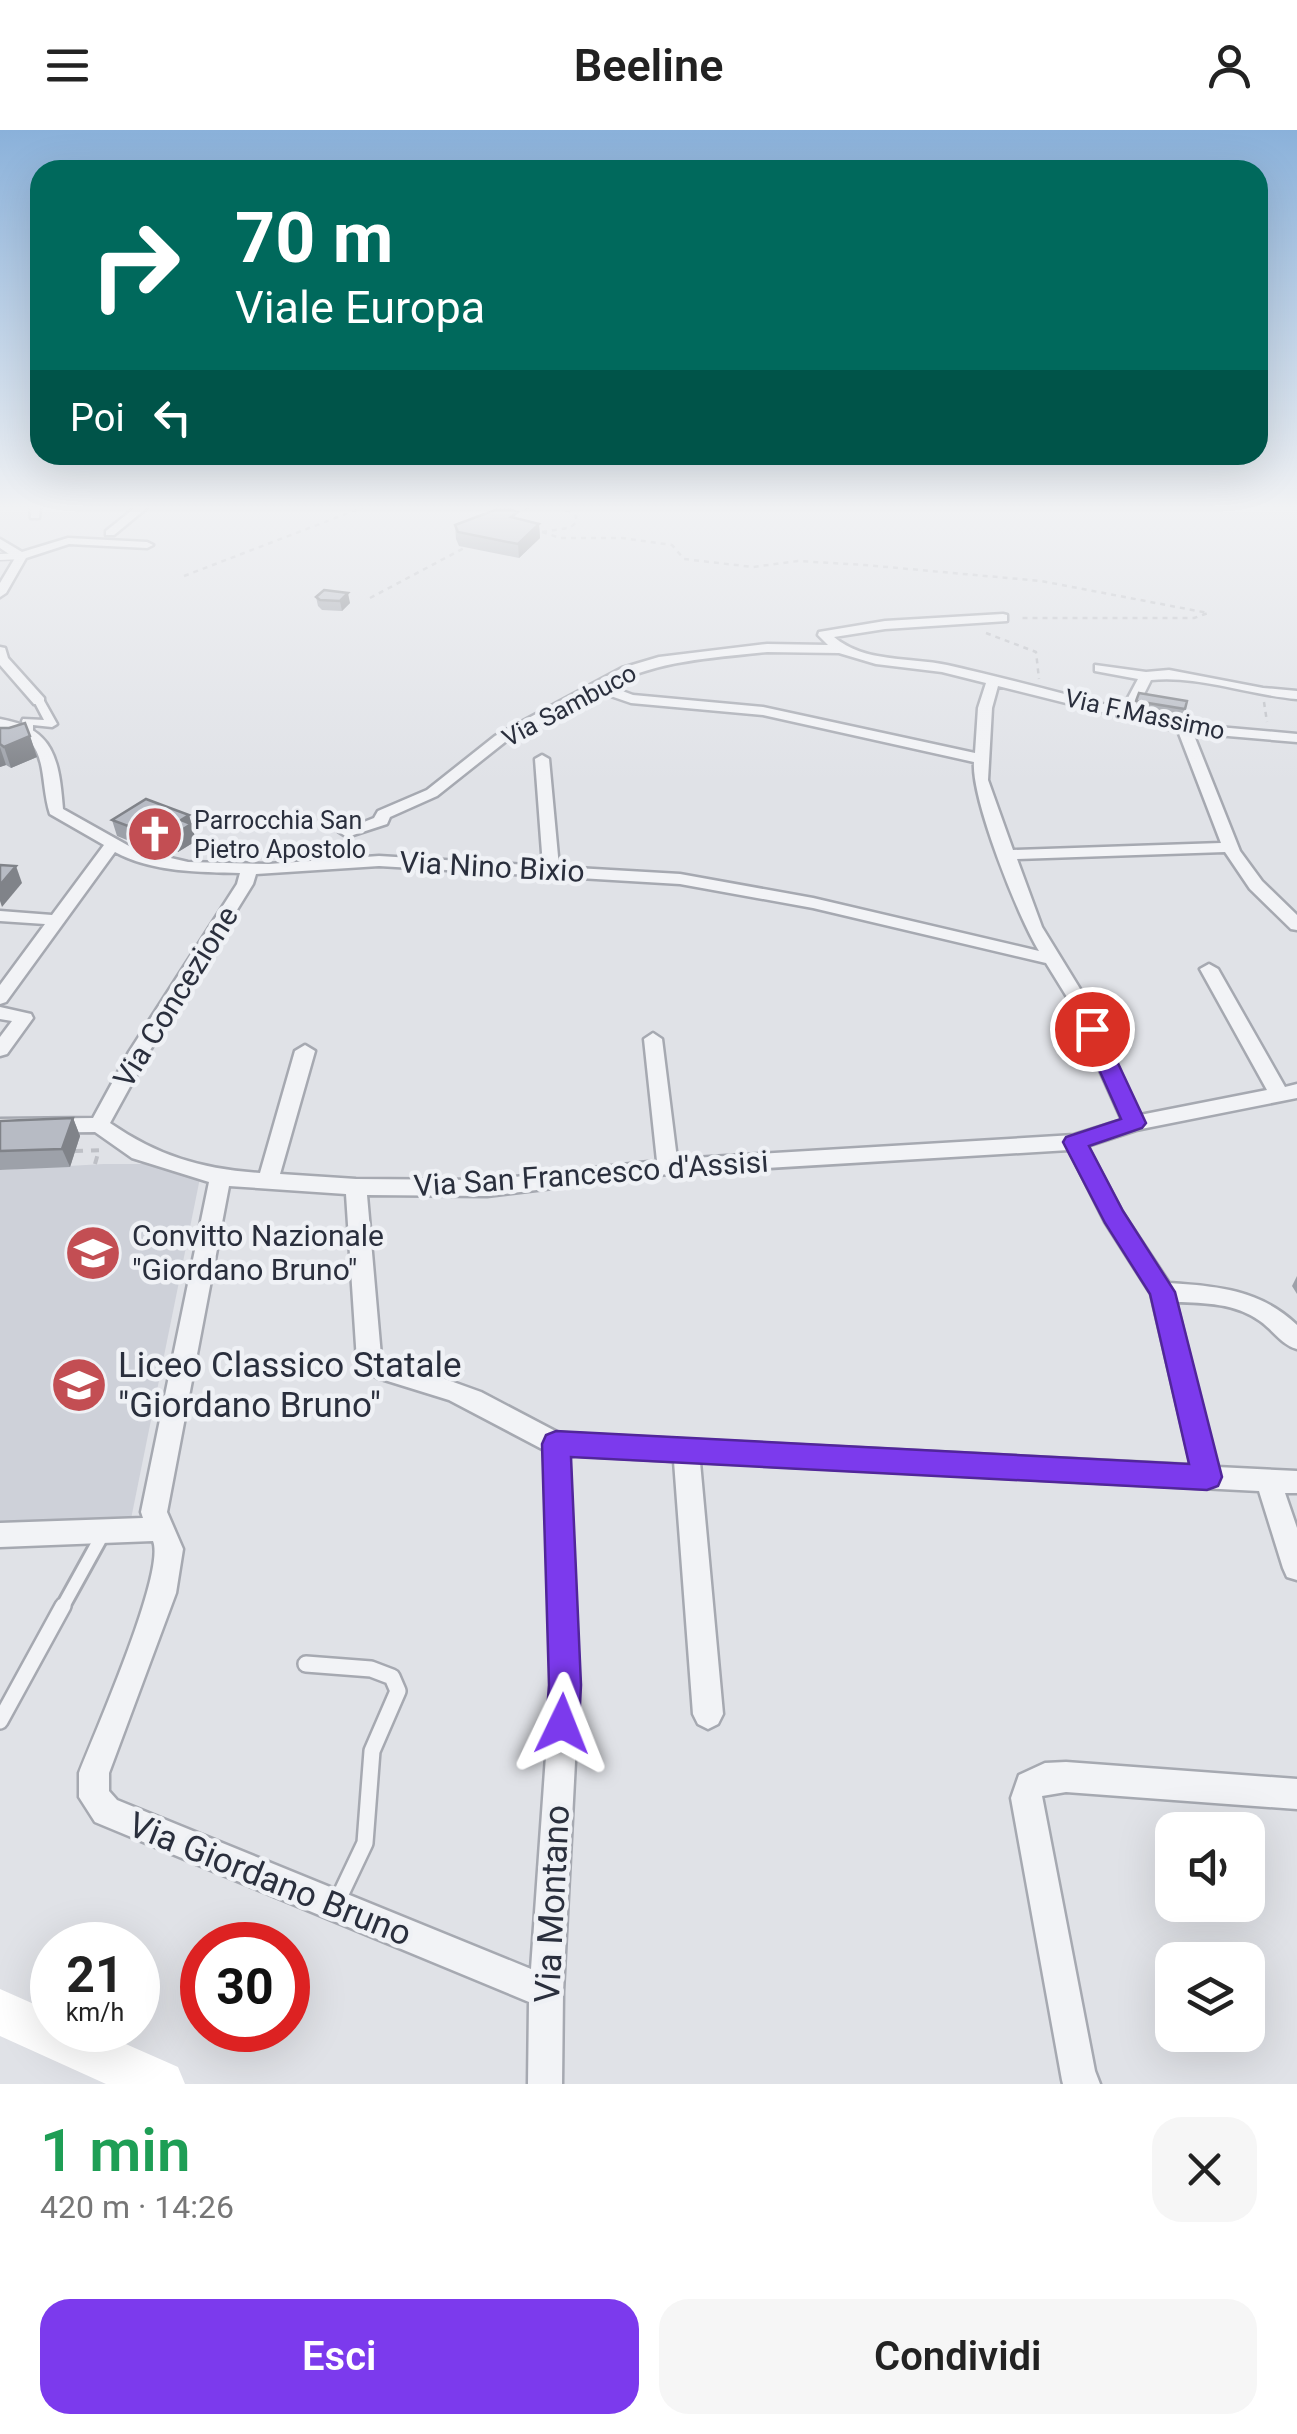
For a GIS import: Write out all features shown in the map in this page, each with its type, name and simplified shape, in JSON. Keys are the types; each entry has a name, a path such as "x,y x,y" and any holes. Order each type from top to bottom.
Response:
{"main road":[{"path":"0,2012 161,2084"}],"street":[{"path":"840,648 824,635 1003,618"},
{"name":"Via Sambuco","path":"347,832 381,821 384,814 432,793 500,739 627,671 660,661 767,648 840,648 876,660 942,668 994,682"},
{"path":"0,651 52,724 34,719 27,722 29,730 0,723"},
{"path":"1100,668 1146,676 1169,674 1297,695"},
{"path":"1126,713 1146,676"},
{"path":"994,682 985,708 980,780 1033,927 1076,998 1134,1123"},
{"name":"Via F.Massimo","path":"994,682 1184,728 1297,738"},
{"path":"598,687 631,698 792,717 982,758"},
{"path":"1184,728 1230,847 1256,884 1297,925"},
{"name":"Via Nino Bixio","path":"29,730 40,742 51,774 54,812 84,825 112,846 188,867 380,861 680,879 813,904 1051,959"},
{"path":"542,759 551,869"},
{"path":"0,998 112,846"},
{"path":"1005,855 1230,847"},
{"name":"Via Concezione","path":"99,1125 139,1052 245,884 250,868"},
{"path":"0,916 55,920"},
{"path":"1209,969 1289,1093"},
{"path":"0,1013 24,1018 0,1050"},
{"path":"653,1039 668,1167"},
{"path":"268,1181 305,1051"},
{"name":"Via San Francesco d'Assisi","path":"99,1125 138,1153 220,1178 356,1187 487,1188 668,1167 1075,1142 1134,1123 1289,1093"},
{"path":"0,1126 99,1125"},
{"path":"1075,1142 1113,1216 1162,1292 1207,1477"},
{"name":"Via Giordano Bruno","path":"220,1178 154,1512 170,1549 162,1593 94,1773 94,1797 106,1811 546,1992"},
{"path":"356,1187 369,1361 384,1372 443,1387 484,1404 556,1444 1297,1482"},
{"path":"1162,1292 1248,1300 1276,1318 1297,1340"},
{"name":"Via Montano","path":"544,2084 565,1685 556,1444"},
{"path":"686,1451 708,1714"},
{"path":"1268,1480 1297,1568"},
{"path":"0,1536 162,1529"},
{"path":"1083,2084 1079,2080 1026,1798 1030,1786 1045,1778 1066,1778 1297,1794"}],"lane":[{"path":"0,1721 104,1532"},
{"path":"306,1664 372,1670 392,1678 398,1692 372,1751 365,1843 335,1906"}],"path":[{"path":"1003,618 1194,618 1208,613 1131,598"},
{"path":"932,622 976,630 1036,652 1040,692"},
{"path":"1263,692 1269,736"},
{"path":"96,1164 100,1150"}],"shaded area":[{"path":"156,1164 200,1178 131,1519 0,1527 0,1170"}],"building":[{"path":"1139,693 1187,701 1185,709 1136,701"},
{"path":"25,723 30,736 4,747 0,744 0,728"},
{"path":"146,799 189,815 181,820 191,824 174,835 158,829 149,834 112,820"},
{"path":"0,865 16,866 0,885"},
{"path":"73,1118 62,1149 0,1151 0,1121"}],"place":[{"name":"Parrocchia San Pietro Apostolo","path":"155,834"},
{"name":"Convitto Nazionale \"Giordano Bruno\"","path":"93,1253"},
{"name":"Liceo Classico Statale \"Giordano Bruno\"","path":"79,1385"}],"route":[{"path":"562,1724 565,1685 556,1444 1207,1477 1162,1292 1113,1216 1075,1142 1134,1123 1092,1029"}]}
